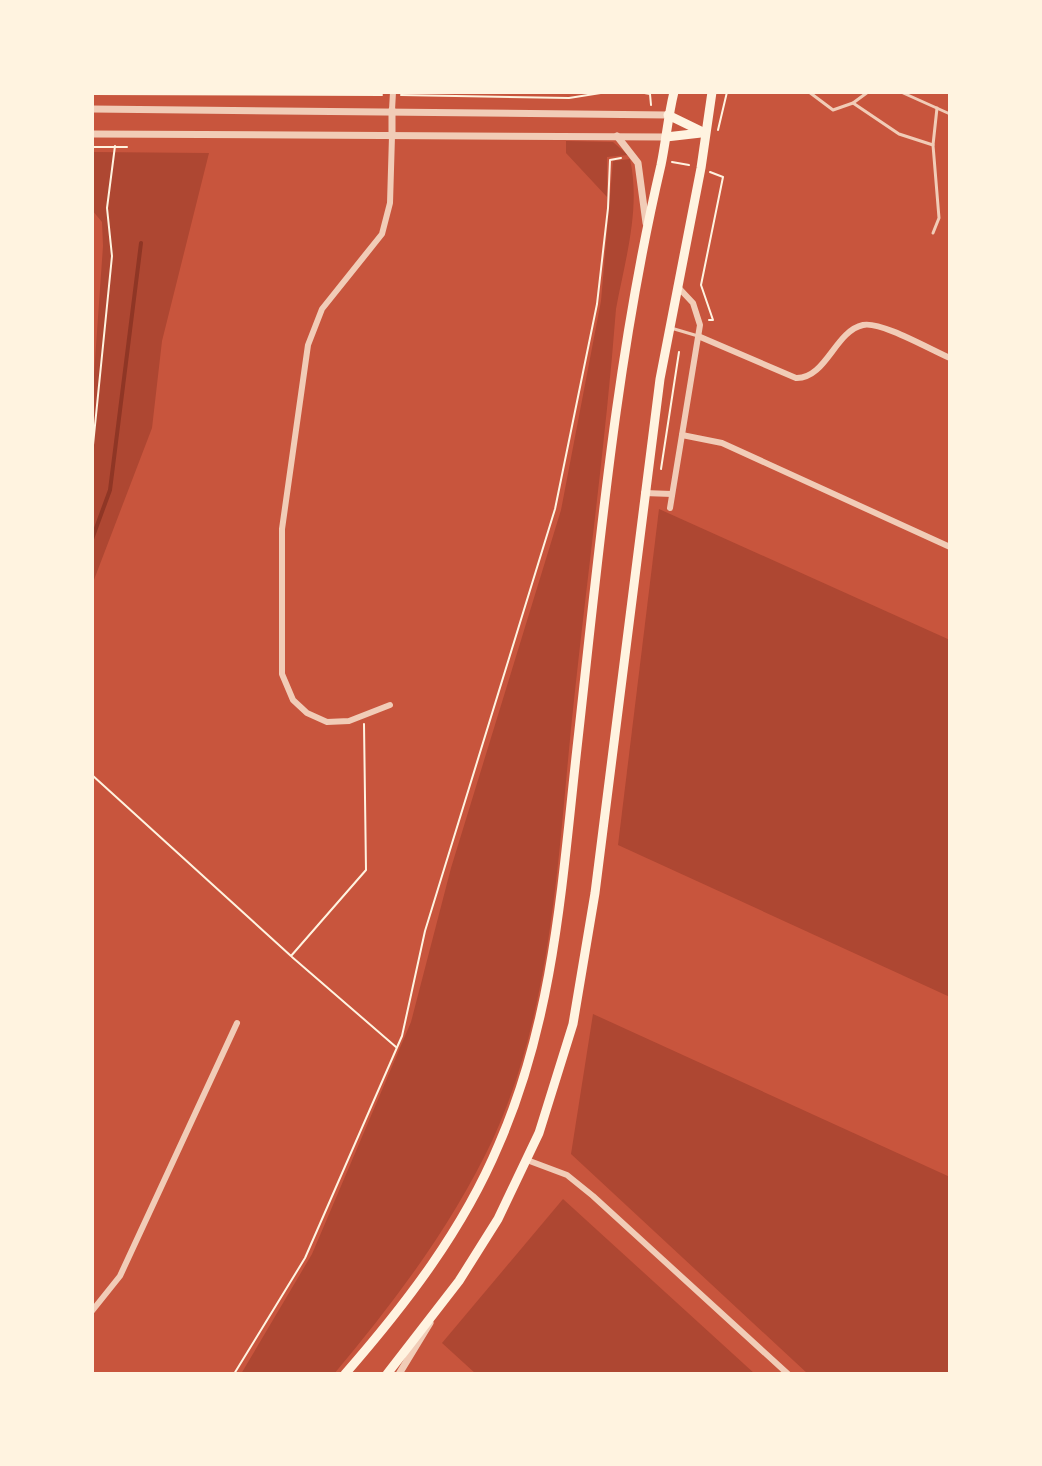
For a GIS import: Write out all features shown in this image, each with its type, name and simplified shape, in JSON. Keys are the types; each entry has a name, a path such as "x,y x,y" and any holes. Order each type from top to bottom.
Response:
{"main road":[{"path":"345,1374 418,1284 476,1191 513,1110 542,1015 559,918 609,453 646,225 674,92"},
{"path":"387,1374 435,1314 487,1238 527,1160 563,1062 582,982 644,493 669,327 712,92"},
{"path":"668,115 705,133"},
{"path":"666,137 705,133"}],"street":[{"path":"390,705 349,721 327,722 307,713 293,700 282,674 282,529 308,345 322,309 382,234 390,203 393,92"},
{"path":"92,109 668,115"},
{"path":"92,134 666,137"},
{"path":"616,135 635,156 646,225"},
{"path":"670,508 700,314 677,286"},
{"path":"698,336 796,378 814,372 852,331 862,325 876,326 950,358"},
{"path":"682,435 722,443 950,547"},
{"path":"644,493 672,494"},
{"path":"92,1311 120,1276 237,1023"},
{"path":"527,1160 567,1175 593,1196 788,1374"},
{"path":"399,1374 435,1314"}],"lane":[{"path":"809,92 833,110 853,103 868,92"},
{"path":"901,92 950,114"},
{"path":"853,103 899,134 933,145"},
{"path":"933,233 939,218 933,145 937,108"},
{"path":"669,327 698,336"}],"path":[{"path":"639,92 652,97 660,95"},
{"path":"92,94 174,93"},
{"path":"651,114 652,97"},
{"path":"92,454 112,256 107,208 115,135"},
{"path":"92,147 127,147"},
{"path":"234,1374 305,1258 397,1049 425,931 555,509 597,304 610,160 635,156"},
{"path":"657,494 679,352"},
{"path":"291,956 366,870 364,715"},
{"path":"92,775 397,1049"}],"shaded area":[{"path":"566,141 613,142 628,155 607,157 607,197 566,153"},
{"path":"92,152 209,153 162,341 152,428 92,585 92,403 103,246 102,222 92,210"},
{"path":"630,159 633,216 616,309 551,923 530,1034 514,1087 477,1171 441,1232 379,1319 334,1374 241,1374 312,1254 411,1022 451,868 561,510 601,301 613,161"},
{"path":"659,509 950,640 950,997 618,845"},
{"path":"593,1014 950,1177 950,1374 808,1374 571,1154"},
{"path":"563,1199 755,1374 476,1374 442,1343"}],"waterway":[{"path":"92,539 110,490 141,243"}]}
